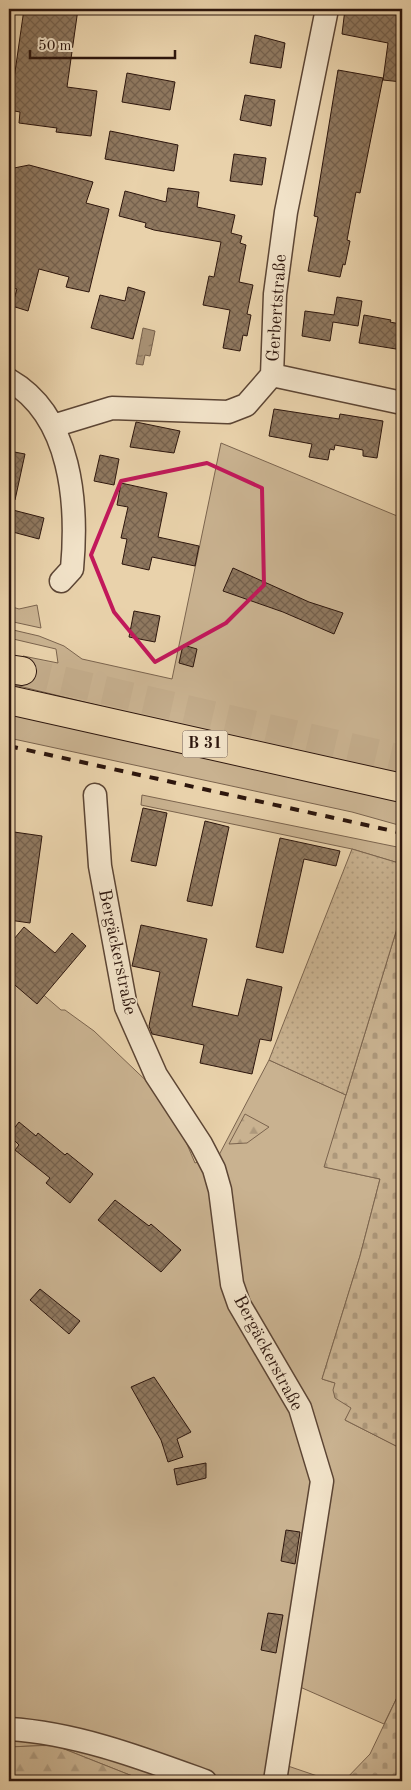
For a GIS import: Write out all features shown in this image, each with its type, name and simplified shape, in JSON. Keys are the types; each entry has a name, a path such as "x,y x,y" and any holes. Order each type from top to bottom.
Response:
{"highway":[{"name":"B 31","path":"9,700 402,788"}],"street":[{"name":"Gerbertstraße","path":"54,426 112,408 228,412 246,405 272,375 276,294 286,212 327,9"},
{"path":"272,375 402,403"},
{"path":"9,380 35,400 54,426 67,467 75,537 72,569 61,581"},
{"name":"Bergäckerstraße","path":"95,795 100,866 126,1007 156,1074 201,1144 214,1169 220,1190 232,1284 239,1304 300,1408 322,1481 275,1781"},
{"path":"9,1729 53,1733 163,1766 205,1781"}],"highlighted area":[{"path":"207,463 262,488 264,585 226,623 155,662 114,612 91,555 121,481"}],"green space":[{"path":"221,443 402,518 402,777 218,735 19,686 20,693 9,690 9,684 18,686 23,656 58,663 56,649 9,638 9,629 39,636 64,646 82,659 172,679"},
{"path":"37,605 41,628 9,621 9,606 19,609"},
{"path":"9,710 402,801 402,826 352,812 9,738"},
{"path":"142,795 402,848 402,864 352,849 141,805"},
{"path":"352,849 402,864 402,912 346,1095 269,1060"},
{"path":"402,912 402,1449 345,1420 351,1408 335,1398 333,1390 335,1383 322,1379 360,1256 380,1179 324,1167"},
{"path":"9,965 61,1010 65,1010 94,1031 157,1091 175,1116 195,1163 219,1155 269,1060 346,1095 325,1167 380,1179 360,1256 322,1379 335,1383 352,1408 345,1420 402,1449 402,1687 384,1724 300,1687 285,1765 332,1781 145,1781 54,1745 9,1747"},
{"path":"245,1114 269,1127 247,1143 229,1144"},
{"path":"402,1687 402,1781 344,1781 370,1754"},
{"path":"54,1745 145,1781 9,1781 9,1747"}],"water":[{"path":"143,328 155,331 150,356 145,355 143,365 136,364"}],"building":[{"path":"24,9 78,9 67,87 97,91 91,136 56,132 57,128 19,123 20,112 9,110 9,92 12,93"},
{"path":"345,9 402,9 402,82 383,80 388,43 342,34"},
{"path":"255,35 285,43 281,68 250,63"},
{"path":"338,70 383,78 360,193 356,192 347,240 350,241 345,265 343,264 340,277 308,271 318,217 314,216"},
{"path":"127,73 175,82 170,110 122,102"},
{"path":"245,95 275,100 271,126 240,120"},
{"path":"110,131 178,145 174,171 105,159"},
{"path":"234,154 266,158 262,185 230,181"},
{"path":"29,165 93,182 86,203 109,209 89,292 66,287 69,277 39,269 28,311 12,306 17,289 9,287 9,169"},
{"path":"168,188 199,192 197,207 235,215 231,233 242,236 240,243 246,245 239,282 253,285 247,314 251,315 247,336 243,335 240,351 223,348 230,310 203,305 209,276 214,277 221,242 154,230 145,227 146,223 119,216 125,191 166,202"},
{"path":"128,287 145,292 133,339 91,328 100,295 125,301"},
{"path":"337,297 362,301 358,326 333,322 330,341 302,336 305,311 334,315"},
{"path":"364,315 391,320 390,322 400,324 396,349 359,343"},
{"path":"274,409 339,419 340,414 383,421 377,458 363,456 363,450 335,445 334,450 330,449 328,460 309,457 312,444 269,436"},
{"path":"136,422 180,431 174,453 130,447"},
{"path":"9,451 25,454 15,500 9,499"},
{"path":"100,455 119,459 114,485 94,481"},
{"path":"121,483 167,493 158,537 199,546 195,566 152,557 149,570 122,564 127,539 121,538 128,507 117,505"},
{"path":"9,509 44,518 39,539 9,531"},
{"path":"233,568 309,602 343,613 334,634 283,612 223,591"},
{"path":"134,611 160,616 155,642 129,637"},
{"path":"183,645 197,649 193,667 179,663"},
{"path":"143,808 167,813 156,866 131,861"},
{"path":"205,821 229,827 212,906 187,901"},
{"path":"14,832 42,836 30,923 9,920 9,869"},
{"path":"280,838 340,851 336,866 304,859 283,953 256,947"},
{"path":"141,925 207,939 192,1006 238,1016 247,979 282,987 271,1041 260,1039 252,1074 200,1063 204,1045 152,1034 149,1026 160,972 132,966"},
{"path":"24,927 55,953 72,933 86,946 37,1004 9,980 9,945"},
{"path":"19,1122 36,1136 38,1133 65,1155 67,1153 93,1174 70,1203 46,1183 50,1178 15,1150 19,1145 9,1135"},
{"path":"115,1200 149,1226 151,1224 181,1250 161,1272 98,1220"},
{"path":"40,1289 80,1321 69,1334 30,1300"},
{"path":"154,1377 191,1432 177,1439 183,1457 168,1462 161,1440 131,1387"},
{"path":"206,1463 206,1478 177,1485 174,1469"},
{"path":"286,1530 300,1532 295,1564 281,1561"},
{"path":"268,1613 283,1615 276,1653 261,1650"}],"tunnel":[{"path":"22,671 402,759"}],"railway":[{"path":"9,746 402,833"}]}
